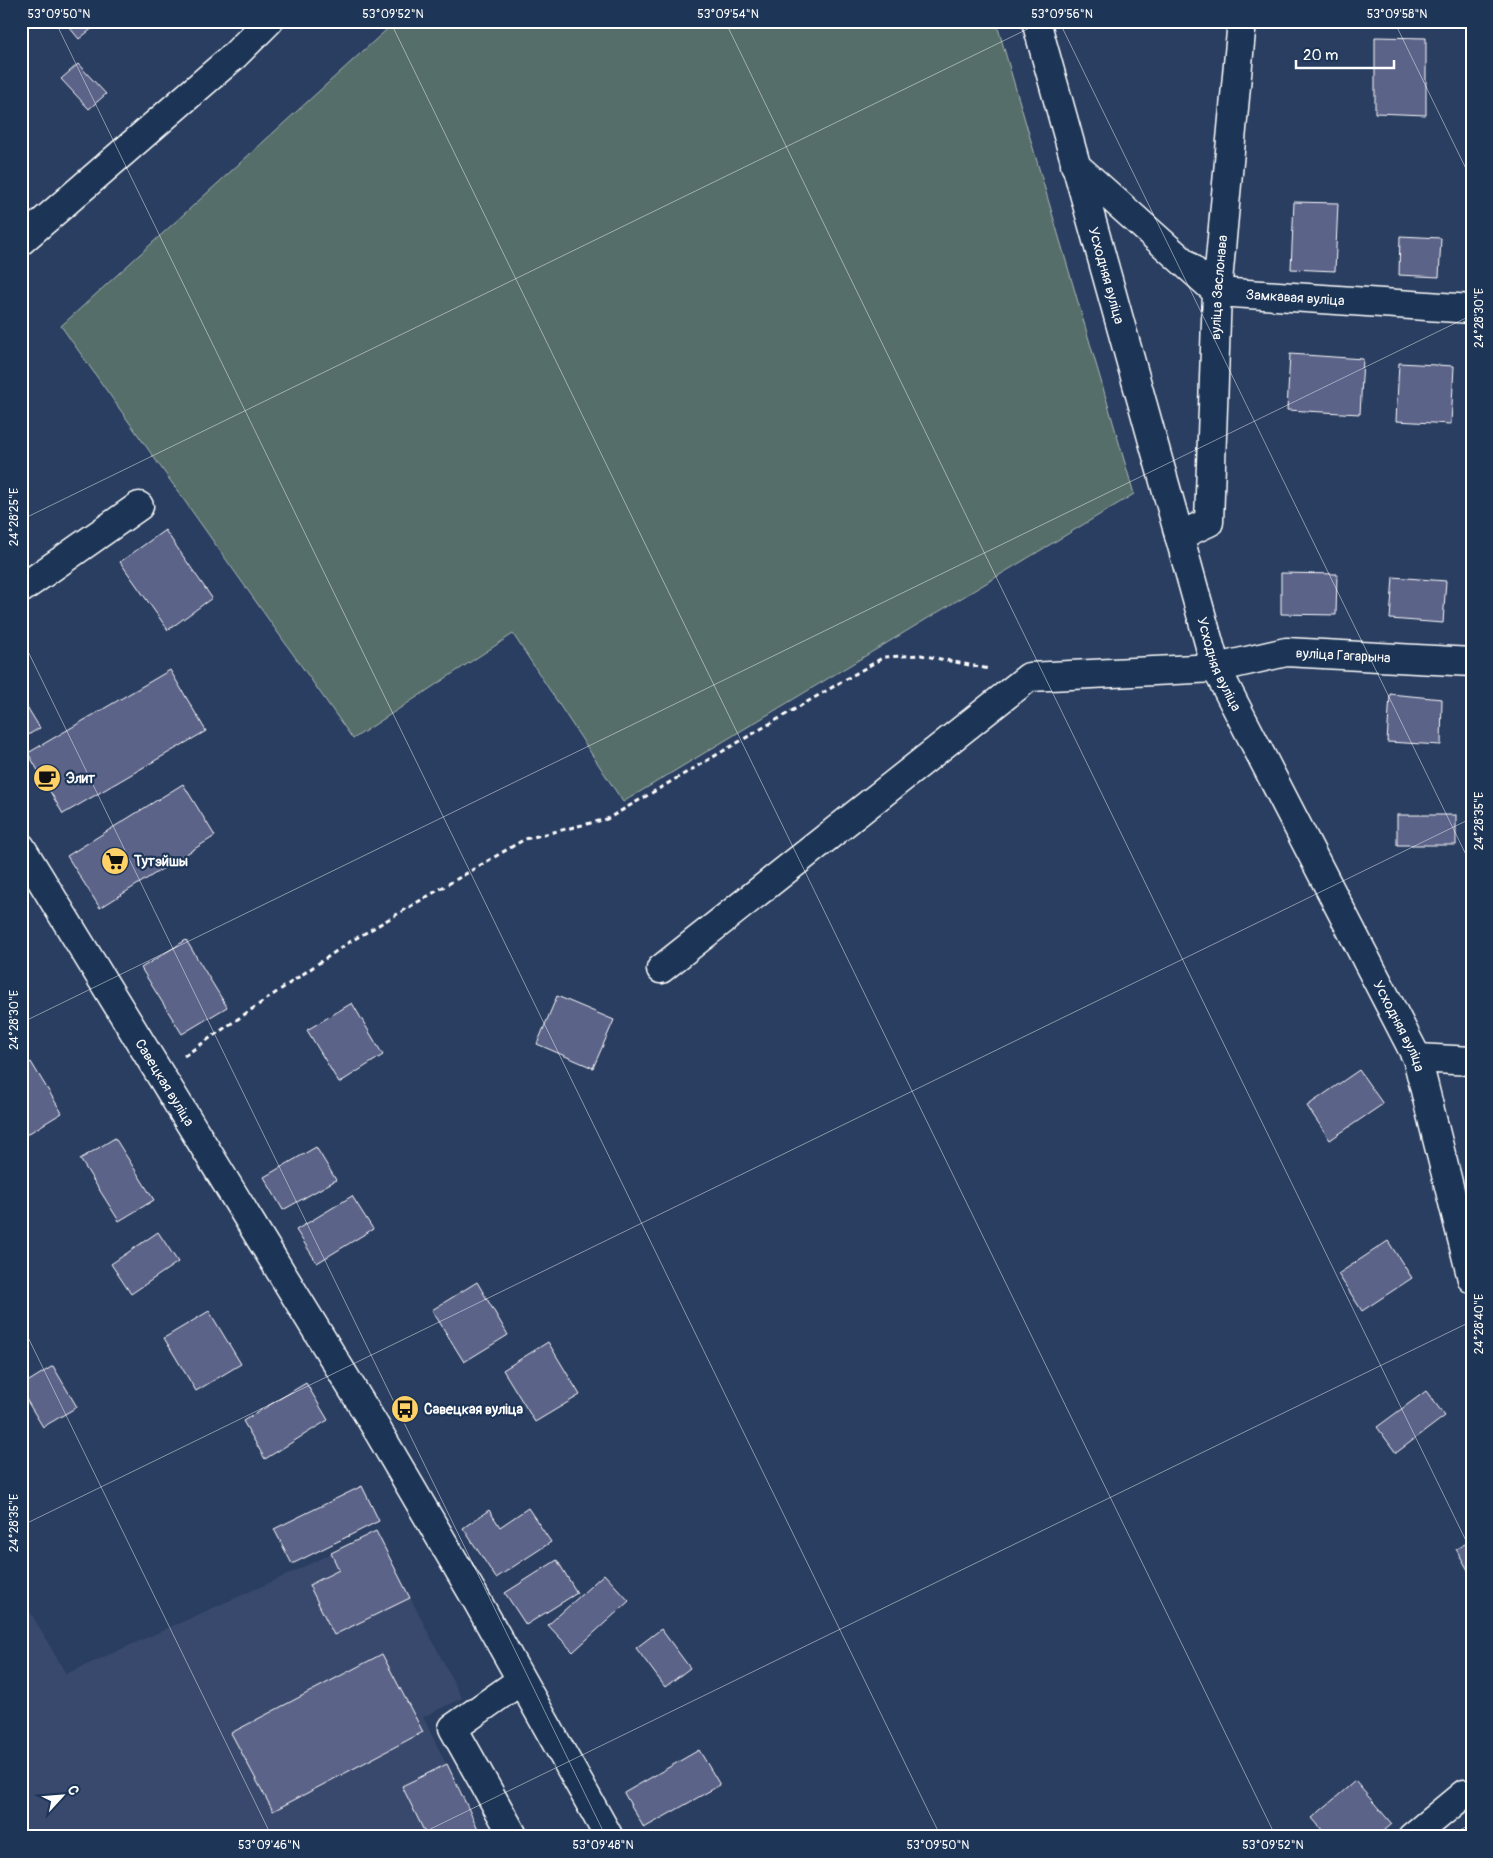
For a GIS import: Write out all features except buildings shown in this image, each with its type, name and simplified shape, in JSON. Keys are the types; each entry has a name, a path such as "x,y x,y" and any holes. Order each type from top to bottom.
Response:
{"street":[{"path":"21,240 234,56 269,21"},
{"name":"Усходняя вуліца","path":"1036,21 1216,668 1417,1058 1472,1279"},
{"name":"вуліца Заслонава","path":"1179,536 1209,522 1217,292 1242,21"},
{"path":"1075,165 1217,292"},
{"name":"Замкавая вуліца","path":"1217,292 1472,309"},
{"path":"21,589 139,506"},
{"name":"вуліца Гагарына","path":"1028,678 1216,668 1286,652 1472,662"},
{"path":"661,969 1028,678"},
{"name":"Савецкая вуліца","path":"21,847 375,1426 476,1599 599,1834"},
{"path":"1417,1058 1472,1061"},
{"path":"514,1837 453,1728 520,1681"},
{"path":"1412,1837 1464,1794"}],"path":[{"path":"183,1057 348,943 525,839 607,819 884,657 921,655 1028,678"}],"shaded area":[{"path":"376,1531 462,1698 423,1717 482,1837 21,1837 21,1596 66,1674 289,1574"}],"green space":[{"path":"396,21 996,21 1134,494 623,802 513,634 353,739 61,326"}],"place":[{"name":"Элит","path":"47,778"},
{"name":"Тутэйшы","path":"115,861"},
{"name":"Савецкая вуліца","path":"405,1409"}]}
